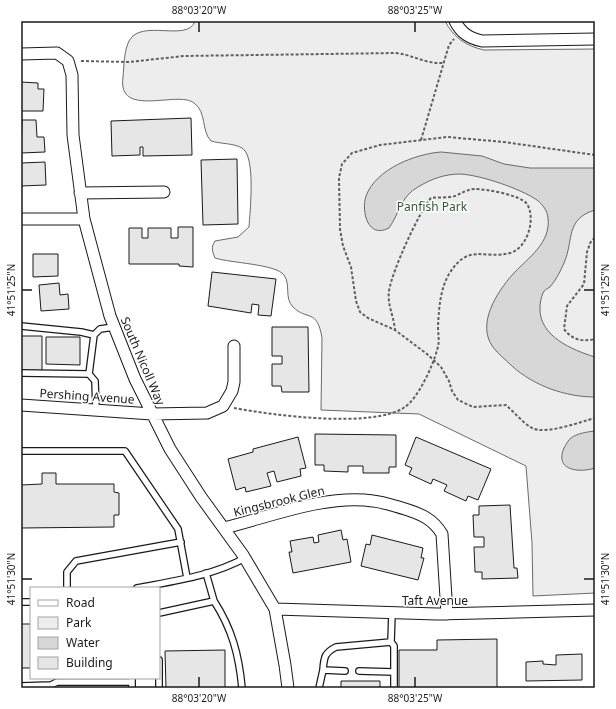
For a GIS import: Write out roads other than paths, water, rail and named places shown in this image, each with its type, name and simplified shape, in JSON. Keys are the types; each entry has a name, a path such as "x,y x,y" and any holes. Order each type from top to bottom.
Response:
{"street":[{"path":"458,25 473,39 482,40 595,39"},
{"name":"South Nicoll Way","path":"21,54 57,53 68,61 72,75 73,135 84,219 114,327 135,380 182,468 245,558 275,609 288,688"},
{"path":"80,193 164,192"},
{"path":"21,220 84,219"},
{"name":"Pershing Avenue","path":"21,405 152,414 207,413 222,406 232,391 234,346"},
{"name":"Kingsbrook Glen","path":"224,528 321,502 338,500 371,500 419,514 430,519 442,534 447,614"},
{"name":"Taft Avenue","path":"275,609 447,614 595,610"}],"lane":[{"path":"21,326 81,332 94,335"},
{"path":"96,410 95,381 89,374 94,335 100,329 114,327"},
{"path":"21,373 89,374"},
{"path":"21,451 125,451 178,528 187,578"},
{"path":"66,587 67,572 76,561 181,542"},
{"path":"142,587 206,573 232,565 245,558"},
{"path":"206,573 214,601 226,620 240,662 242,688"},
{"path":"160,613 214,601"},
{"path":"392,613 391,642 394,646 394,688"},
{"path":"319,688 324,657 328,651 336,647 391,642"},
{"path":"323,670 345,671"},
{"path":"360,671 394,672"},
{"path":"21,686 54,683 132,683"}],"water":[{"path":"441,152 482,156 504,164 530,168 595,168 595,210 585,214 575,225 572,231 564,263 554,282 543,292 540,308 541,318 551,334 567,346 595,357 595,397 573,395 540,385 512,366 493,347 488,338 488,319 495,299 507,281 537,249 546,235 548,227 547,213 537,200 521,191 479,177 460,174 449,175 433,179 412,191 404,200 389,228 376,230 371,227 366,216 365,202 371,186 378,178 387,171 408,160 431,153"},
{"path":"595,431 595,468 589,470 576,470 565,466 562,456 564,448 569,440 574,436"}],"park label":[{"name":"Panfish Park","path":"432,206"}]}
